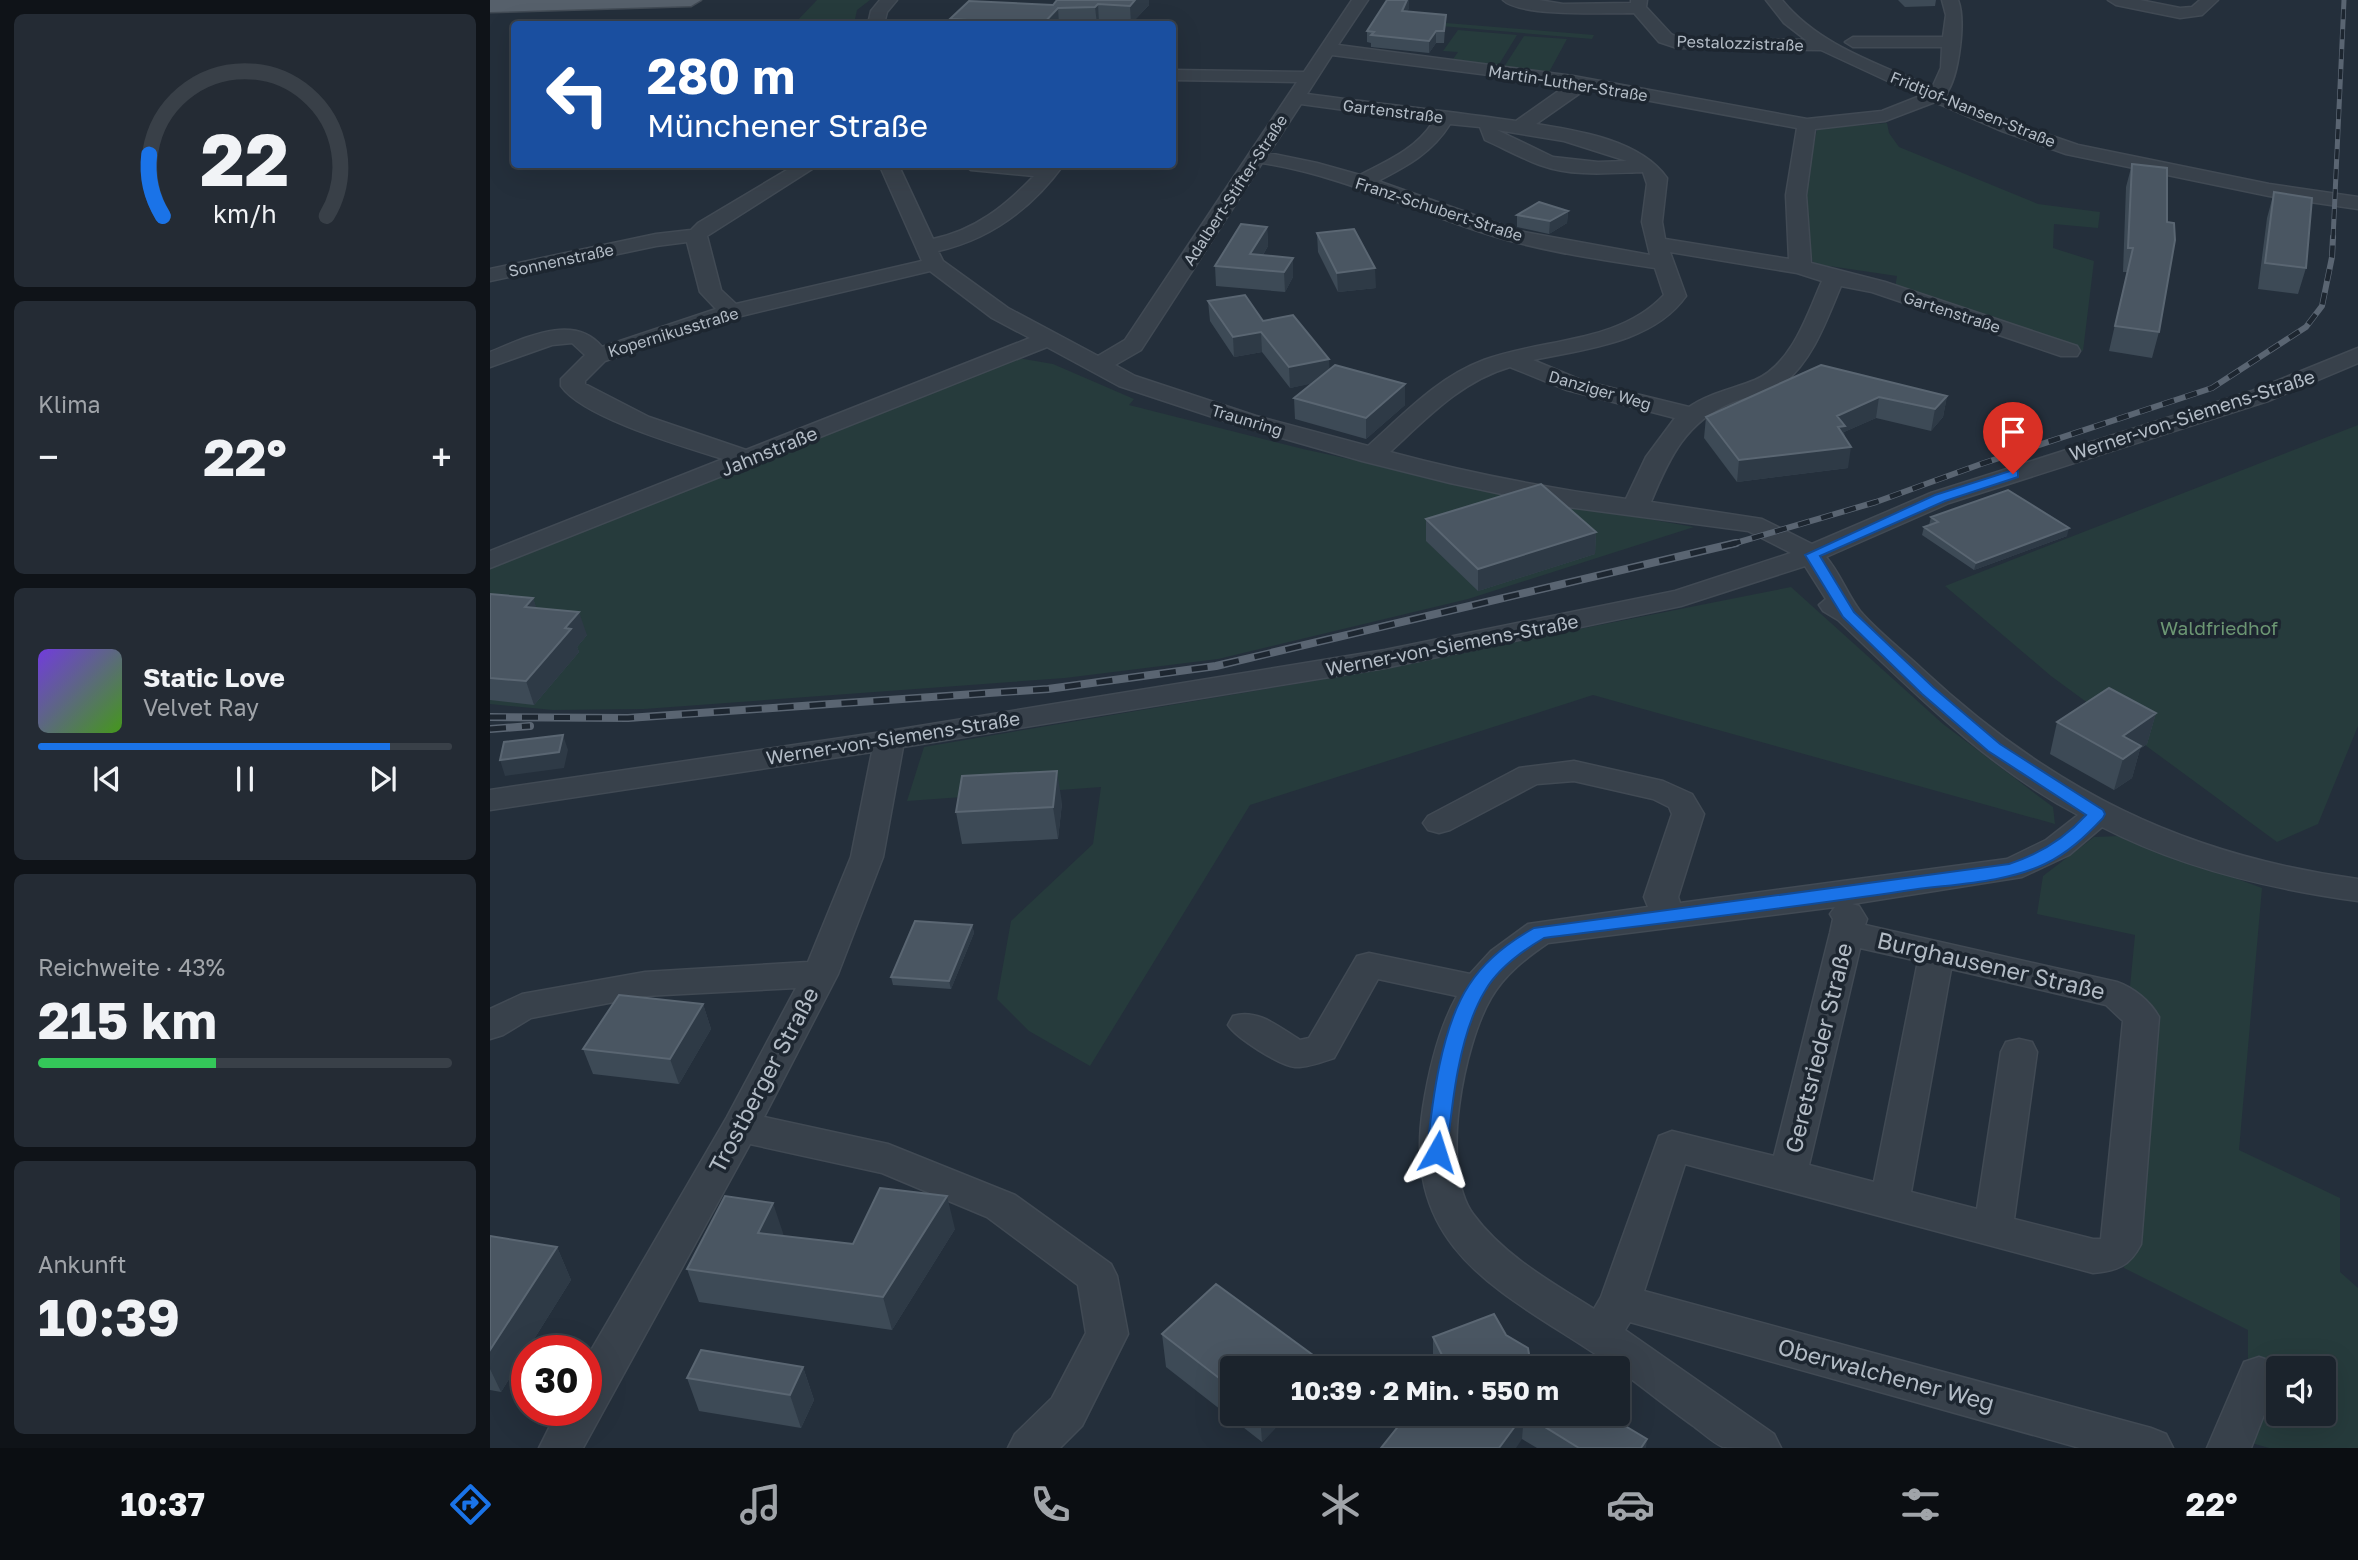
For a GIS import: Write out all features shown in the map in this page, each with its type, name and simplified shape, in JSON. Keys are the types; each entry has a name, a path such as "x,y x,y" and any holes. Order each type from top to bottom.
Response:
{"main road":[{"path":"490,6 691,0"}],"street":[{"path":"877,21 879,11 889,0"},
{"name":"Adalbert-Stifter-Straße","path":"1098,366 1133,345 1360,0"},
{"path":"1511,0 1563,9 1639,4"},
{"name":"Fridtjof-Nansen-Straße","path":"1774,0 1790,20 1824,45 1935,96 2073,150 2269,190 2358,203"},
{"path":"1935,96 1943,86 1950,68 1950,42 1955,24 1954,8 1950,0"},
{"path":"2116,0 2164,11 2196,12 2210,0"},
{"name":"Pestalozzistraße","path":"1639,4 1665,38 1677,43 1824,45"},
{"path":"1853,42 1950,42"},
{"name":"Martin-Luther-Straße","path":"1328,50 1573,81 1808,124 1885,116 1935,96"},
{"path":"1176,75 1310,77"},
{"path":"1522,125 1581,84"},
{"name":"Gartenstraße","path":"1296,99 1522,125 1632,155 1648,166"},
{"path":"1359,183 1403,161 1431,140 1445,118"},
{"path":"1371,456 1457,382 1494,364 1587,342 1656,316 1668,308 1675,296 1652,220 1657,178 1648,166 1598,168 1546,161 1492,136 1488,130 1490,121"},
{"path":"1801,267 1795,231 1794,202 1808,124"},
{"name":"Franz-Schubert-Straße","path":"1257,157 1320,170 1492,230 1577,250 1660,253"},
{"path":"731,312 711,292 697,235 804,168"},
{"name":"Traunring","path":"890,168 930,256 1000,313 1098,366 1145,387 1248,421 1371,456 1463,479 1697,518 1747,532 1767,545 1800,559 1827,601 1848,614 1928,690 1994,747 2097,814 2210,859 2325,887 2358,890"},
{"name":"Kopernikusstraße","path":"749,459 655,429 580,393 573,386 573,379 597,356 663,332 930,256 998,222 1022,202 1051,168"},
{"name":"Sonnenstraße","path":"490,275 633,245 697,235"},
{"name":"Sonnenstraße","path":"490,255 563,240 633,245"},
{"path":"1635,509 1660,451 1690,414 1702,405 1776,378 1796,359 1834,278 1801,267 1660,253"},
{"name":"Gartenstraße","path":"1834,278 1877,287 2068,351"},
{"path":"490,360 555,337 569,335 582,340 597,356"},
{"name":"Jahnstraße","path":"490,560 1046,340"},
{"name":"Werner-von-Siemens-Straße","path":"500,798 889,740 1385,659 1681,598 1800,559 1940,498 2260,396 2358,355"},
{"name":"Danziger Weg","path":"1513,359 1530,370 1614,396 1690,414"},
{"name":"Trostberger Straße","path":"602,1371 740,1127 821,974 867,857 889,740"},
{"path":"1439,823 1531,775 1574,771 1663,791 1681,801 1688,814 1661,897 1668,915"},
{"path":"1759,1448 1610,1319 1534,1293 1475,1245 1448,1205 1437,1152 1443,1098 1456,1038 1476,988 1496,964 1517,946 1540,932 1837,895 2010,869 2038,860 2059,849 2097,814"},
{"name":"Geretsrieder Straße","path":"1610,1319 1672,1146 1788,1175 1850,919 1837,895"},
{"name":"Burghausener Straße","path":"1788,1175 2093,1256 2111,1255 2121,1244 2141,1017 2117,995 1847,933"},
{"path":"1890,1202 1937,953"},
{"path":"1245,1025 1296,1054 1321,1049 1369,965 1476,988"},
{"path":"490,1026 522,1007 645,984 821,974"},
{"path":"1993,1230 2019,1052"},
{"path":"740,1127 901,1164 1001,1206 1097,1276 1107,1334 1067,1412 1030,1448"},
{"name":"Oberwalchener Weg","path":"1610,1319 2151,1448"},
{"path":"2229,1448 2259,1375"},
{"path":"561,1448 572,1426"}],"green space":[{"path":"817,0 870,0 857,10 855,21 797,21"},
{"path":"1397,19 1594,35 1592,39 1394,22"},
{"path":"1458,30 1517,35 1498,66 1451,62 1458,52 1443,51"},
{"path":"1524,36 1567,39 1548,74 1502,70"},
{"path":"1887,123 1889,133 1899,147 2038,204 2100,212 2098,228 2054,224 2053,248 2094,261 2083,351 1895,288 1897,276 1829,266 1825,271 1814,266 1800,213 1817,129"},
{"path":"1018,358 1053,364 1134,399 1129,405 1303,449 1534,499 1694,527 1468,599 1218,659 1065,678 644,709 553,710 490,704 490,567"},
{"name":"Waldfriedhof","path":"2358,425 2358,726 2318,824 2277,842 2051,676 1945,586"},
{"path":"1791,587 1943,724 2053,807 2055,824 1593,695 1250,805 1090,1066 1029,1031 997,999 1011,921 1093,844 1101,787 907,801 924,747 1342,676"},
{"path":"2120,836 2262,888 2239,1150 2340,1198 2340,1272 2358,1288 2358,1448 2269,1448 2248,1442 2248,1330 2124,1268 2146,1018 2129,997 2135,935 2037,914 2043,876 2094,837"}],"building":[{"path":"1057,0 1135,0 1130,6 1098,4 1095,7 1058,8 1046,21 950,19 969,1 1053,5"},
{"path":"1387,0 1407,0 1402,11 1446,15 1444,31 1436,31 1429,41 1371,35 1374,32 1367,31"},
{"path":"2132,164 2167,168 2167,222 2174,223 2175,240 2159,332 2115,326 2133,248 2128,248"},
{"path":"2274,192 2312,198 2306,268 2265,263"},
{"path":"1539,202 1568,211 1550,221 1517,215"},
{"path":"1241,224 1267,227 1250,254 1293,258 1284,272 1215,266"},
{"path":"1354,229 1375,268 1337,273 1317,233"},
{"path":"1245,295 1263,321 1293,315 1329,359 1289,367 1261,332 1233,337 1208,301"},
{"path":"1335,365 1405,384 1366,418 1294,398"},
{"path":"1821,365 1947,396 1935,409 1879,397 1837,416 1845,426 1838,427 1851,447 1739,460 1706,417"},
{"path":"1541,484 1596,532 1478,569 1426,519"},
{"path":"2008,490 2069,528 1976,563 1924,527 1938,522 1931,517"},
{"path":"490,594 533,598 525,607 579,612 565,628 571,629 526,681 490,678"},
{"path":"2109,688 2156,713 2123,736 2141,746 2123,759 2057,722"},
{"path":"563,735 559,752 500,760 504,742"},
{"path":"1057,771 1053,807 956,812 962,776"},
{"path":"915,921 972,925 949,981 891,977"},
{"path":"619,995 703,1004 670,1059 583,1049"},
{"path":"880,1188 947,1196 883,1297 687,1269 725,1196 773,1203 758,1233 853,1244"},
{"path":"490,1236 557,1247 490,1350"},
{"path":"1216,1284 1313,1355 1220,1356 1220,1379 1162,1334"},
{"path":"1494,1314 1506,1335 1528,1348 1529,1356 1442,1356 1433,1337"},
{"path":"701,1350 803,1367 790,1395 687,1378"},
{"path":"1398,1426 1515,1426 1499,1448 1381,1448"},
{"path":"1543,1426 1625,1426 1647,1439 1641,1448 1579,1448"}],"railway":[{"path":"2333,239 2344,0"},
{"path":"1735,543 1876,502 1981,464 2212,388 2306,327 2322,306 2332,257 2333,237"},
{"path":"490,717 628,718 1048,689 1216,666 1735,543"},
{"path":"1729,545 1735,543"},
{"path":"490,729 530,726"}],"route":[{"path":"1437,1152 1443,1098 1456,1038 1476,988 1496,964 1517,946 1540,932 1837,895 2010,869 2038,860 2059,849 2097,814 1994,747 1928,690 1848,614 1812,555 1940,498 2013,474"}]}
